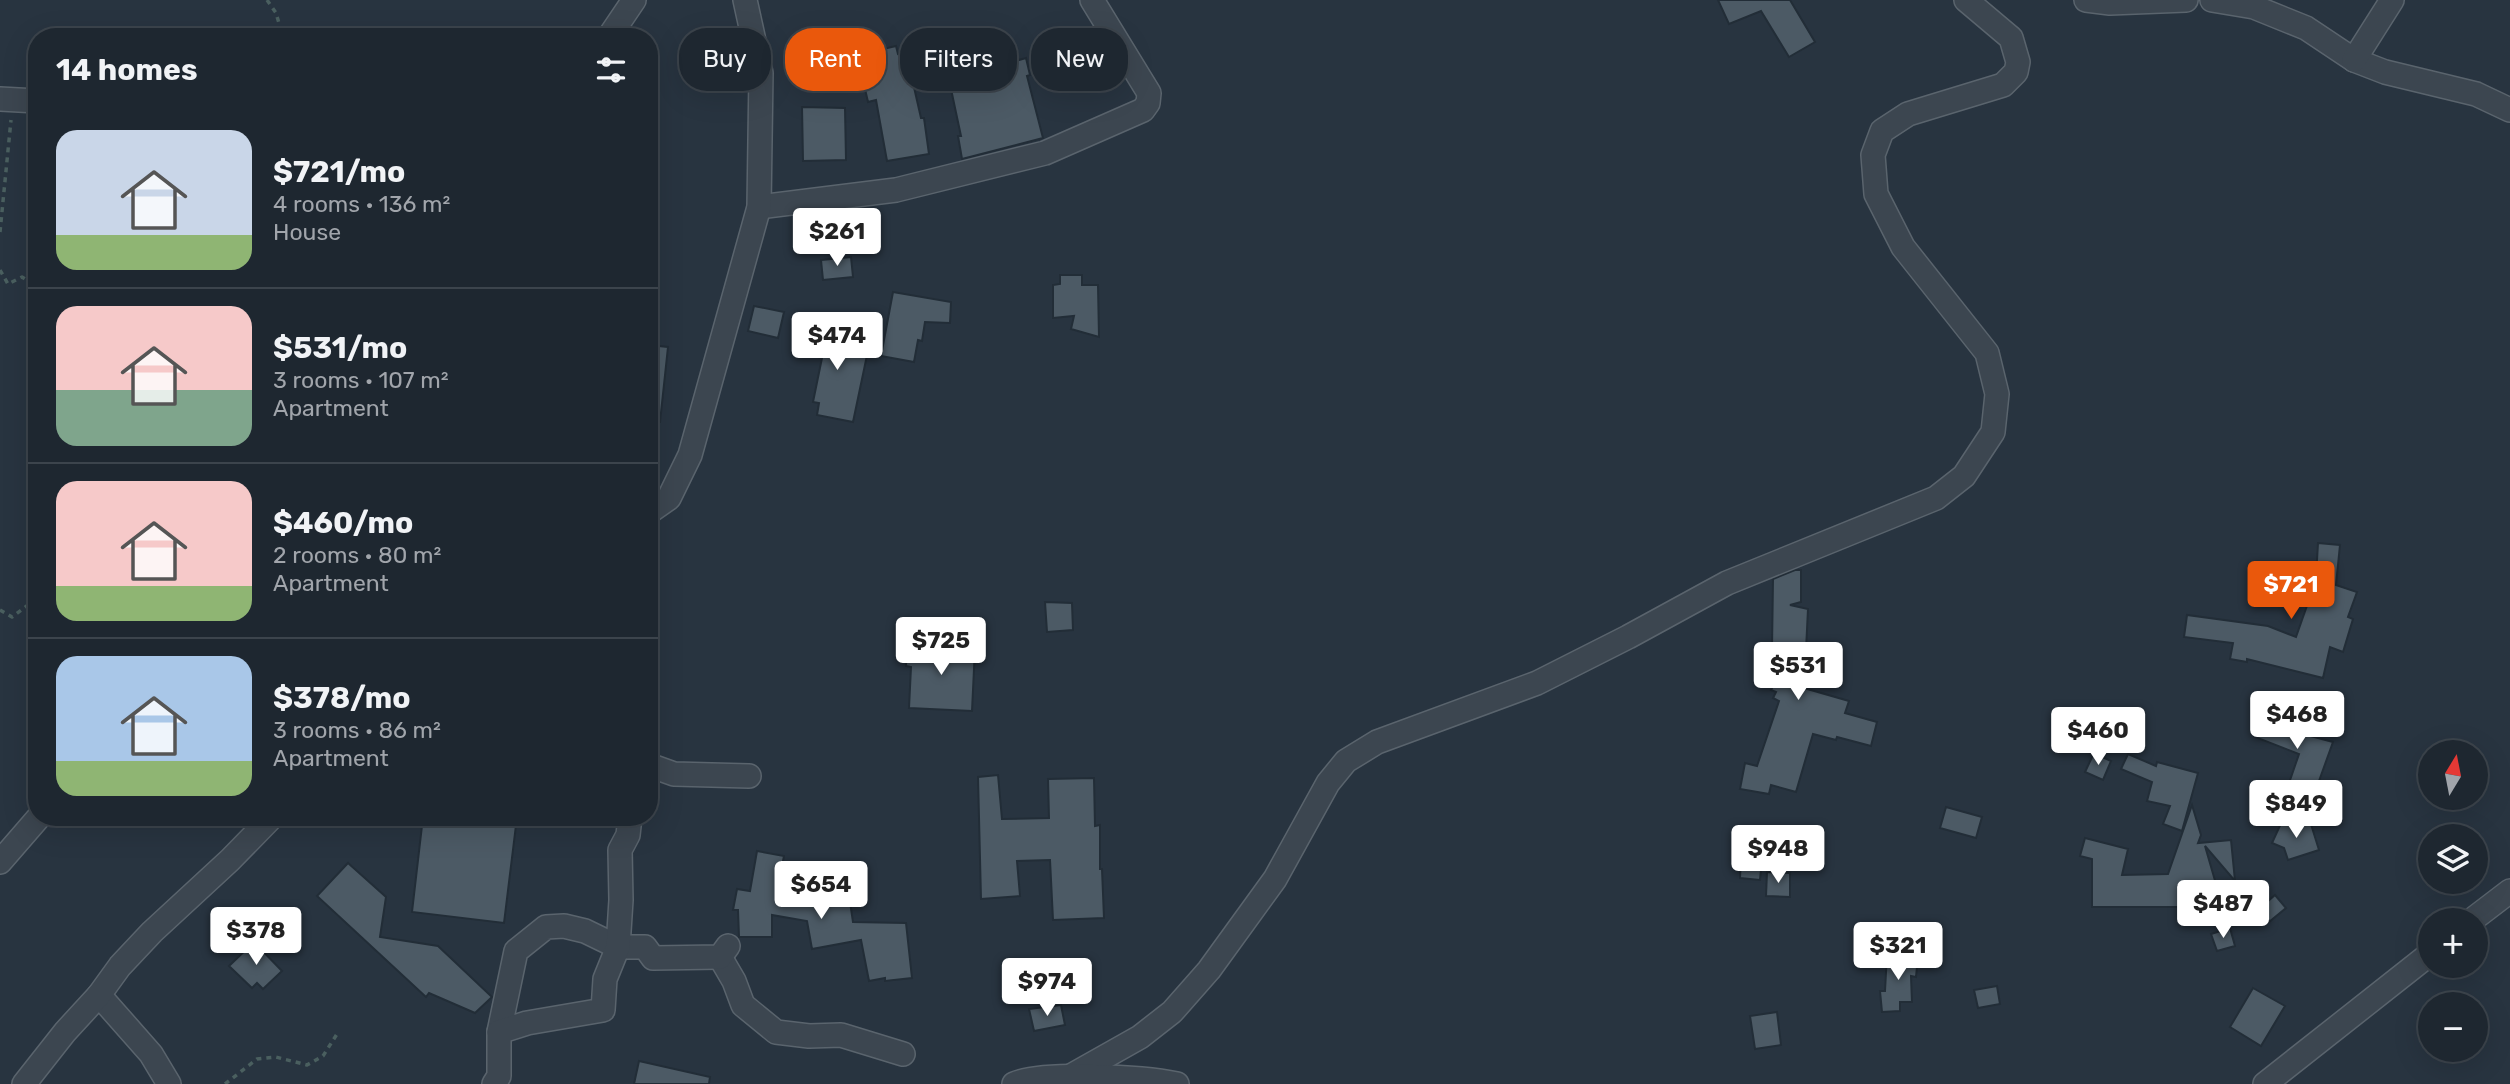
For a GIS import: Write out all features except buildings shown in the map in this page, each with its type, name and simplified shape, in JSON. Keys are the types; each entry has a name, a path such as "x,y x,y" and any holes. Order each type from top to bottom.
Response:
{"street":[{"path":"615,28 634,0"},
{"path":"658,506 669,498 690,455 759,206 761,73 745,0"},
{"path":"759,206 896,190 1018,160 1045,153 1143,110 1148,103 1149,93 1092,0"},
{"path":"1069,1077 1140,1037 1172,1012 1209,970 1275,879 1328,783 1346,761 1377,742 1537,682 1628,637 1727,583 1936,498 1964,476 1993,432 1997,394 1987,353 1903,247 1876,194 1873,155 1882,131 1908,114 2003,85 2016,72 2018,62 2011,37 1966,0"},
{"path":"2086,0 2186,0"},
{"path":"2212,0 2254,7 2306,28 2354,60 2385,72 2476,94 2510,110"},
{"path":"2354,60 2392,0"},
{"path":"6,99 28,100"},
{"path":"658,768 674,774 749,776"},
{"path":"0,862 31,826"},
{"path":"24,1084 65,1032 152,932 263,826"},
{"path":"499,1032 527,1023 603,1010 605,979 618,947 620,850 628,835 629,826"},
{"path":"2488,908 2510,891"},
{"path":"494,1084 499,1076 499,1032 516,951 546,927 564,926 585,931 618,947 645,947 653,958 724,952 743,1005 776,1032 809,1036 841,1035 904,1054"},
{"path":"2265,1084 2418,963"},
{"path":"99,995 151,1054 169,1084"},
{"path":"1014,1084 1026,1079 1069,1077 1158,1080 1177,1084"}],"path":[{"path":"267,0 276,13 280,28"},
{"path":"0,232 6,99"},
{"path":"0,270 8,284 22,277 28,281"},
{"path":"0,610 12,617 28,605"},
{"path":"226,1084 257,1059 276,1057 307,1065 323,1056 337,1034"}]}
